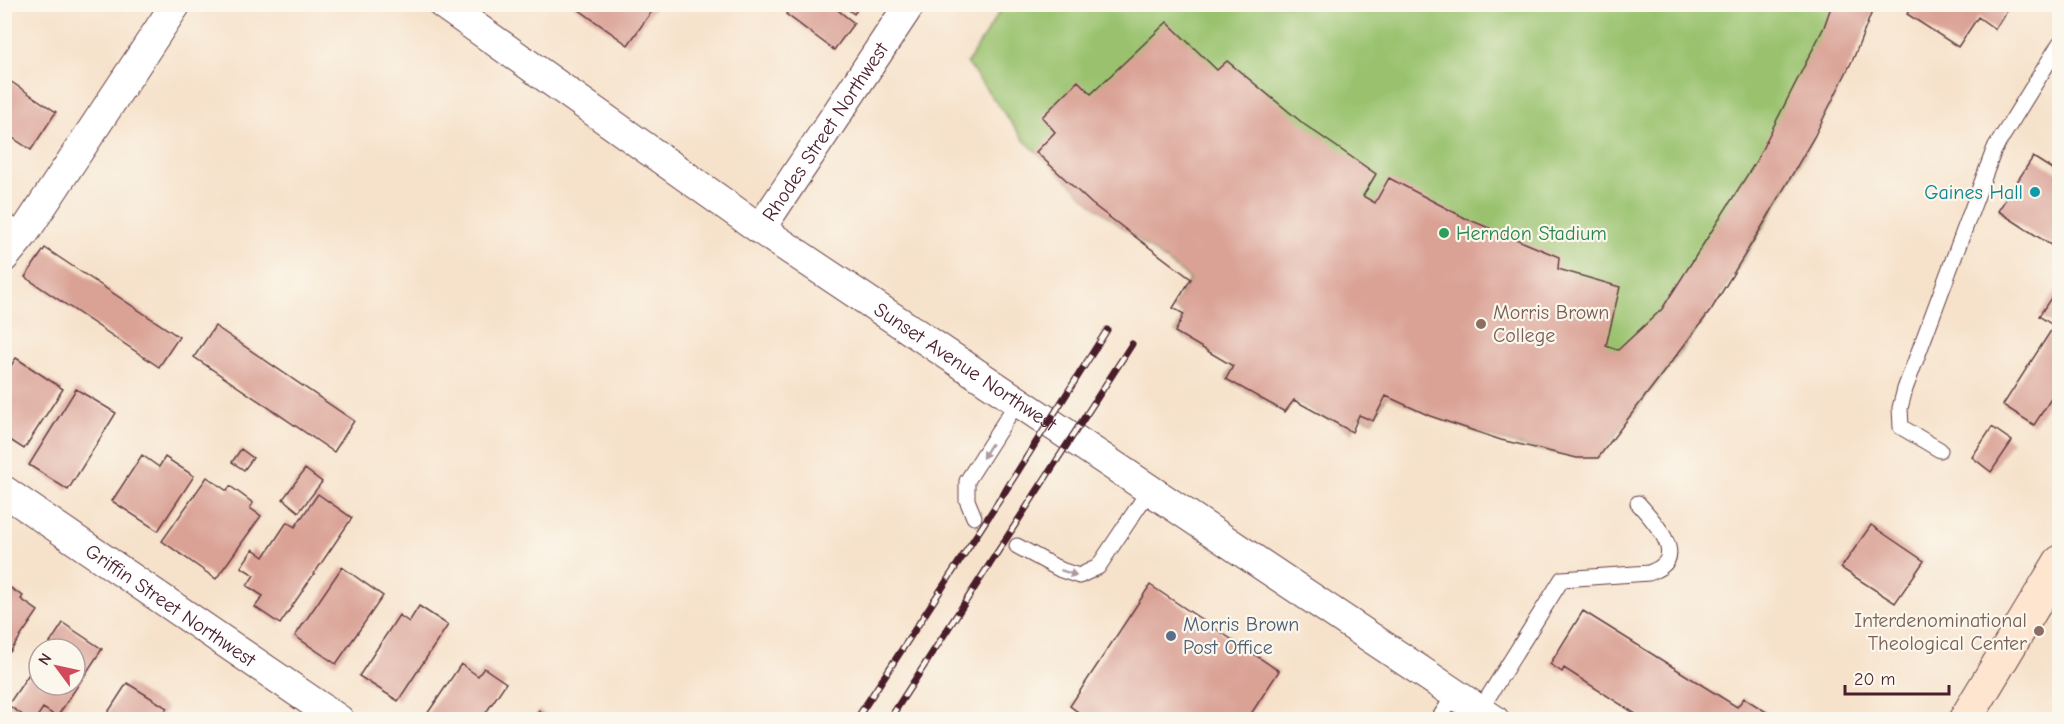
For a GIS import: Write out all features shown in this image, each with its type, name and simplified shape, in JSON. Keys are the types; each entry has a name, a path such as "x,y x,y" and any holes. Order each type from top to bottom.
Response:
{"main road":[{"path":"1965,720 2060,562"}],"street":[{"path":"4,257 14,226 176,4"},
{"name":"Rhodes Street Northwest","path":"760,229 910,4"},
{"name":"Sunset Avenue Northwest","path":"454,8 760,229 1487,715"},
{"name":"Griffin Street Northwest","path":"4,491 339,720"}],"lane":[{"path":"1940,450 1901,427 1900,408 1905,389 1994,150 2060,43"},
{"path":"975,517 967,500 968,481 1018,401"},
{"path":"1017,546 1061,570 1079,576 1098,567 1150,489"},
{"path":"1487,715 1562,579 1649,573 1662,567 1666,562 1669,549 1662,531 1638,503"},
{"path":"1438,720 1455,694"}],"green space":[{"name":"Herndon Stadium","path":"1004,5 1875,5 1821,123 1758,236 1698,328 1598,458 1545,451 1490,437 1387,396 1373,421 1359,416 1352,432 1294,400 1285,412 1226,379 1233,365 1175,332 1184,314 1173,308 1190,279 1092,204 1024,140 967,63"}],"building":[{"path":"571,4 657,4 628,45"},
{"path":"793,4 830,4 854,23 834,50 786,14"},
{"path":"841,4 861,4 854,14"},
{"path":"1832,4 1875,4 1854,57 1814,137 1711,310 1598,458 1577,458 1501,440 1430,416 1386,396 1373,421 1359,415 1352,432 1294,400 1285,412 1226,379 1233,366 1175,332 1184,314 1173,308 1191,279 1092,204 1036,152 1055,132 1042,117 1078,81 1091,94 1167,22 1217,70 1227,61 1305,125 1376,174 1363,196 1375,203 1389,178 1465,218 1559,257 1558,269 1620,287 1606,346 1618,350 1662,309 1755,163 1824,27"},
{"path":"1913,4 2003,4 2009,8 1995,29 1978,17 1958,47 1907,14"},
{"path":"4,77 56,112 31,150 4,132"},
{"name":"Gaines Hall","path":"2033,157 2060,174 2060,251 1998,211"},
{"path":"45,248 179,337 159,367 25,277"},
{"path":"2060,284 2060,385 2034,425 2003,405 2054,326 2039,316"},
{"path":"215,326 354,421 334,452 194,357"},
{"path":"16,358 63,389 24,449 4,436 4,376"},
{"path":"76,389 116,413 68,490 29,465"},
{"path":"1992,427 2012,441 1991,472 1972,457"},
{"path":"241,449 253,458 244,470 232,462"},
{"path":"142,455 159,467 165,457 194,476 158,531 112,501"},
{"path":"305,469 322,482 299,512 283,499"},
{"path":"207,477 227,491 230,486 253,503 250,508 261,516 216,579 162,541"},
{"path":"318,494 352,518 280,624 255,607 263,596 247,586 254,575 241,567 253,549 264,557 287,522 295,527"},
{"path":"1871,525 1924,561 1895,603 1841,568"},
{"path":"342,567 383,596 336,664 295,636"},
{"path":"4,584 23,596 21,599 38,611 10,652 4,648"},
{"name":"Morris Brown Post Office","path":"1150,585 1279,671 1247,720 1089,720 1070,706"},
{"path":"419,606 448,625 398,701 359,676 399,615 409,622"},
{"path":"1583,611 1737,707 1744,698 1773,716 1771,720 1645,720 1564,668 1562,672 1550,664"},
{"path":"63,623 84,637 54,637"},
{"path":"87,639 102,649 87,672"},
{"path":"461,664 478,676 484,668 506,683 481,720 423,720"},
{"path":"27,677 27,697 70,697 57,717 43,708 35,720 30,720 8,705"},
{"path":"127,683 167,708 160,720 103,720"},
{"path":"539,710 552,720 532,720"}],"railway":[{"path":"856,720 1107,330"},
{"path":"889,720 1132,344"}],"place":[{"name":"Gaines Hall","path":"2035,192"},
{"name":"Herndon Stadium","path":"1444,233"},
{"name":"Morris Brown College","path":"1481,324"},
{"name":"Interdenominational Theological Center","path":"2039,631"},
{"name":"Morris Brown Post Office","path":"1171,636"}]}
